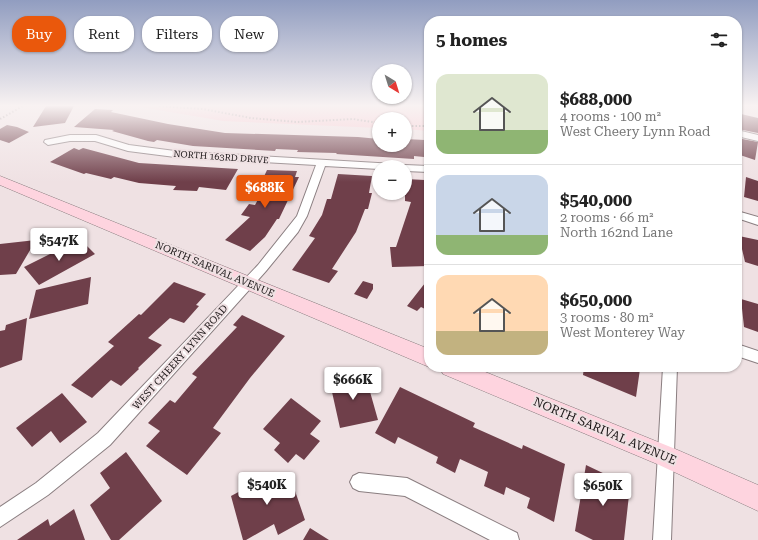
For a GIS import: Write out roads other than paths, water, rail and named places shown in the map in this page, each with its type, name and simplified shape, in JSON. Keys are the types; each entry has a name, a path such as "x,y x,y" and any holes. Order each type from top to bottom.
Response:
{"street":[{"path":"742,134 758,138"},
{"name":"NORTH 163RD DRIVE","path":"48,142 70,138 96,138 128,148 175,154 372,166"},
{"name":"WEST CHEERY LYNN ROAD","path":"0,518 42,489 104,438 248,283 294,230 307,204 322,163"},
{"path":"412,168 424,169"},
{"name":"NORTH SARIVAL AVENUE","path":"0,180 424,356"},
{"path":"742,216 758,221"},
{"path":"742,352 758,357"},
{"name":"NORTH SARIVAL AVENUE","path":"462,372 665,456 758,498"},
{"path":"662,540 670,372"},
{"path":"359,482 407,486 510,540"}]}
